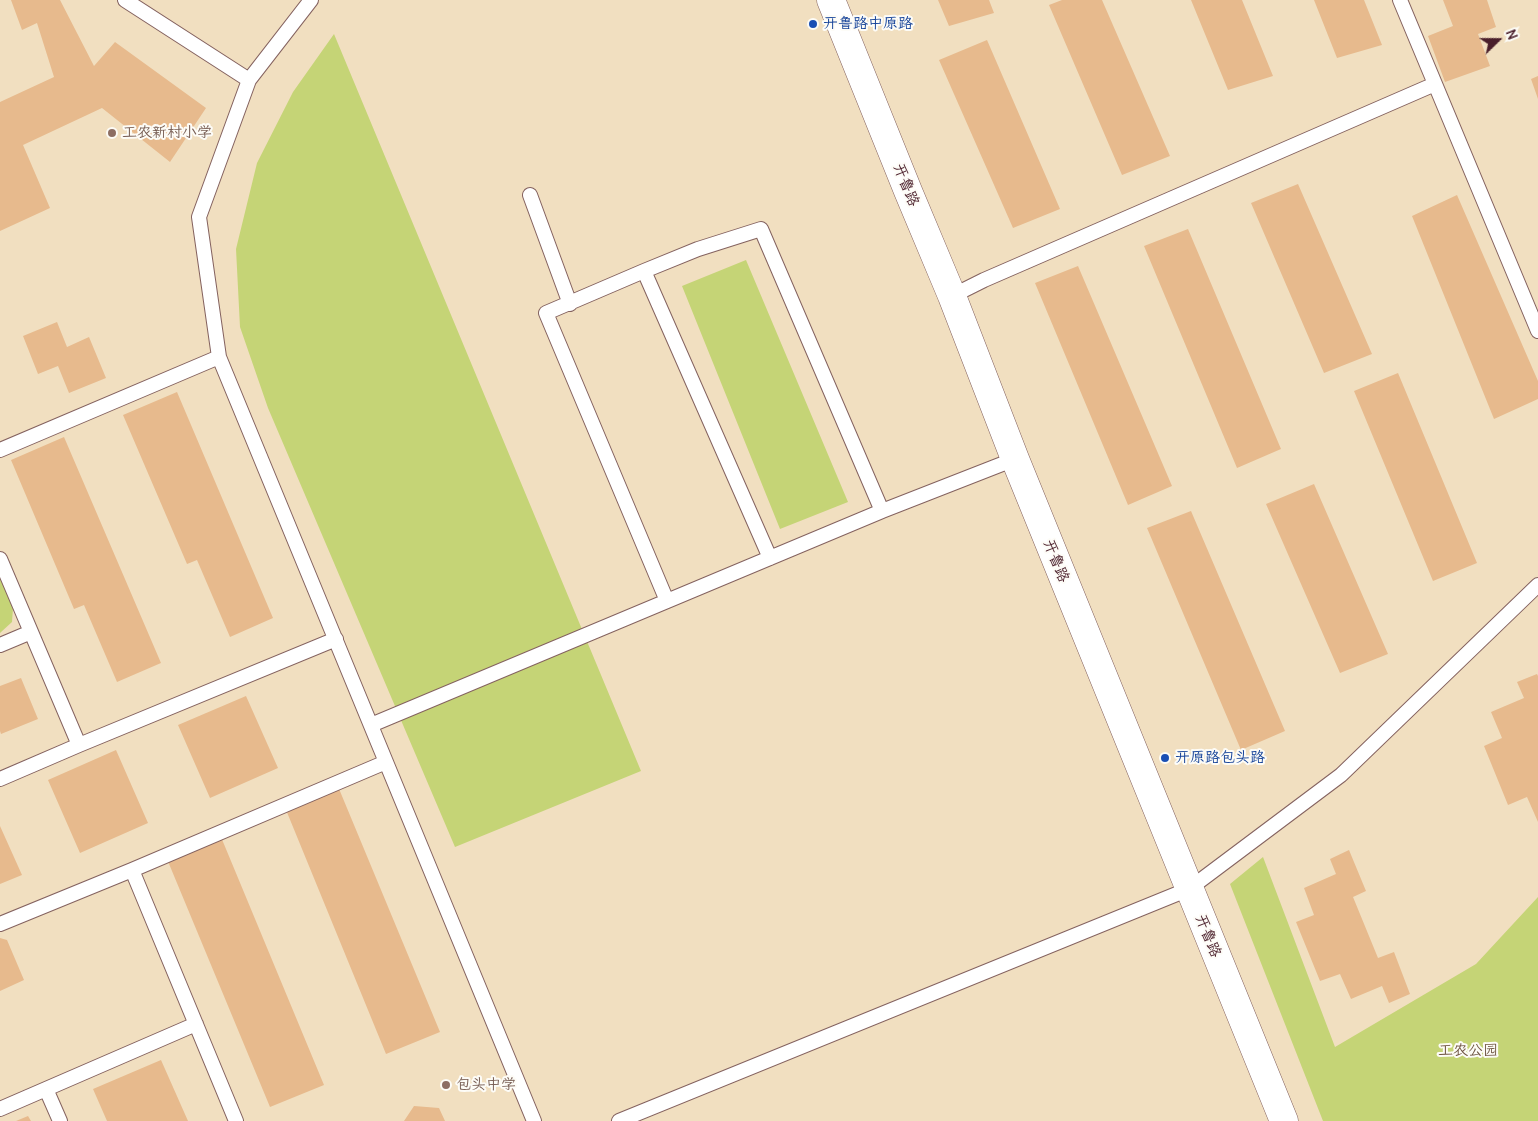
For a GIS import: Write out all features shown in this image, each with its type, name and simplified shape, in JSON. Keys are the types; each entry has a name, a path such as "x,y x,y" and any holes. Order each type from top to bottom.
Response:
{"street":[{"name":"开鲁路","path":"831,0 952,296 1014,459 1284,1121"}],"lane":[{"path":"125,0 249,80"},
{"path":"311,0 249,80 199,217 219,357 534,1121"},
{"path":"1400,0 1538,331"},
{"path":"952,296 993,276 1435,84"},
{"path":"530,195 570,304"},
{"path":"667,601 546,313 644,271 698,249 762,229 882,511"},
{"path":"644,271 770,558"},
{"path":"0,450 219,357"},
{"path":"371,725 882,511 1014,459"},
{"path":"0,559 79,745"},
{"path":"618,1121 1189,889 1341,775 1538,585"},
{"path":"0,645 31,632"},
{"path":"0,779 336,639"},
{"path":"0,924 386,762"},
{"path":"132,870 236,1121"},
{"path":"0,1109 196,1024"},
{"path":"46,1089 60,1121"}],"green space":[{"path":"334,34 641,771 455,847 268,408 240,327 236,249 257,163 293,92"},
{"path":"746,260 848,502 780,529 682,286"},
{"path":"0,578 13,608 12,622 0,633"},
{"name":"工农公园","path":"1263,857 1335,1047 1476,964 1538,897 1538,1121 1323,1121 1230,884"}],"building":[{"path":"11,0 60,0 94,66 115,42 206,108 170,162 102,108 23,145 50,208 0,231 0,102 54,77 37,23 22,30"},
{"path":"938,0 989,0 994,13 949,26"},
{"path":"1062,0 1102,0 1170,156 1122,175 1049,5"},
{"path":"1191,0 1242,0 1273,76 1228,90"},
{"path":"1314,0 1364,0 1382,45 1337,58"},
{"path":"1443,0 1487,0 1496,27 1478,34 1490,66 1445,82 1428,36 1453,26"},
{"path":"987,40 1060,209 1013,228 939,60"},
{"path":"1538,76 1538,99 1531,79"},
{"path":"1298,184 1372,354 1324,373 1251,203"},
{"path":"1457,195 1538,381 1538,399 1494,419 1412,216"},
{"path":"1188,229 1281,449 1237,468 1144,246"},
{"path":"1078,266 1172,486 1128,505 1035,283"},
{"path":"57,322 67,347 89,337 106,378 69,393 58,366 38,374 23,336"},
{"path":"1398,373 1477,563 1433,581 1354,391"},
{"path":"177,392 273,618 230,637 197,560 187,564 123,415"},
{"path":"64,437 161,663 117,682 84,605 74,609 11,460"},
{"path":"1314,484 1388,654 1340,673 1266,504"},
{"path":"1191,511 1285,731 1241,750 1147,528"},
{"path":"1537,674 1538,822 1527,797 1508,805 1484,746 1502,738 1491,712 1524,698 1517,682"},
{"path":"21,678 38,719 1,734 0,686"},
{"path":"246,696 278,768 210,798 178,725"},
{"path":"116,750 148,823 80,853 48,780"},
{"path":"337,784 440,1032 386,1054 284,805"},
{"path":"0,826 22,875 0,884"},
{"path":"221,837 324,1085 270,1107 167,859"},
{"path":"1349,850 1366,891 1353,897 1378,958 1394,952 1410,994 1389,1003 1382,986 1351,999 1340,974 1320,981 1296,922 1314,915 1304,888 1336,874 1330,859"},
{"path":"0,938 7,940 24,980 0,991"},
{"path":"161,1060 188,1121 107,1121 93,1089"},
{"path":"414,1106 439,1108 445,1121 404,1121"},
{"path":"28,1116 31,1121 16,1121"}],"place":[{"name":"开鲁路中原路","path":"813,24"},
{"name":"工农新村小学","path":"112,133"},
{"name":"开原路包头路","path":"1165,758"},
{"name":"包头中学","path":"446,1085"}]}
